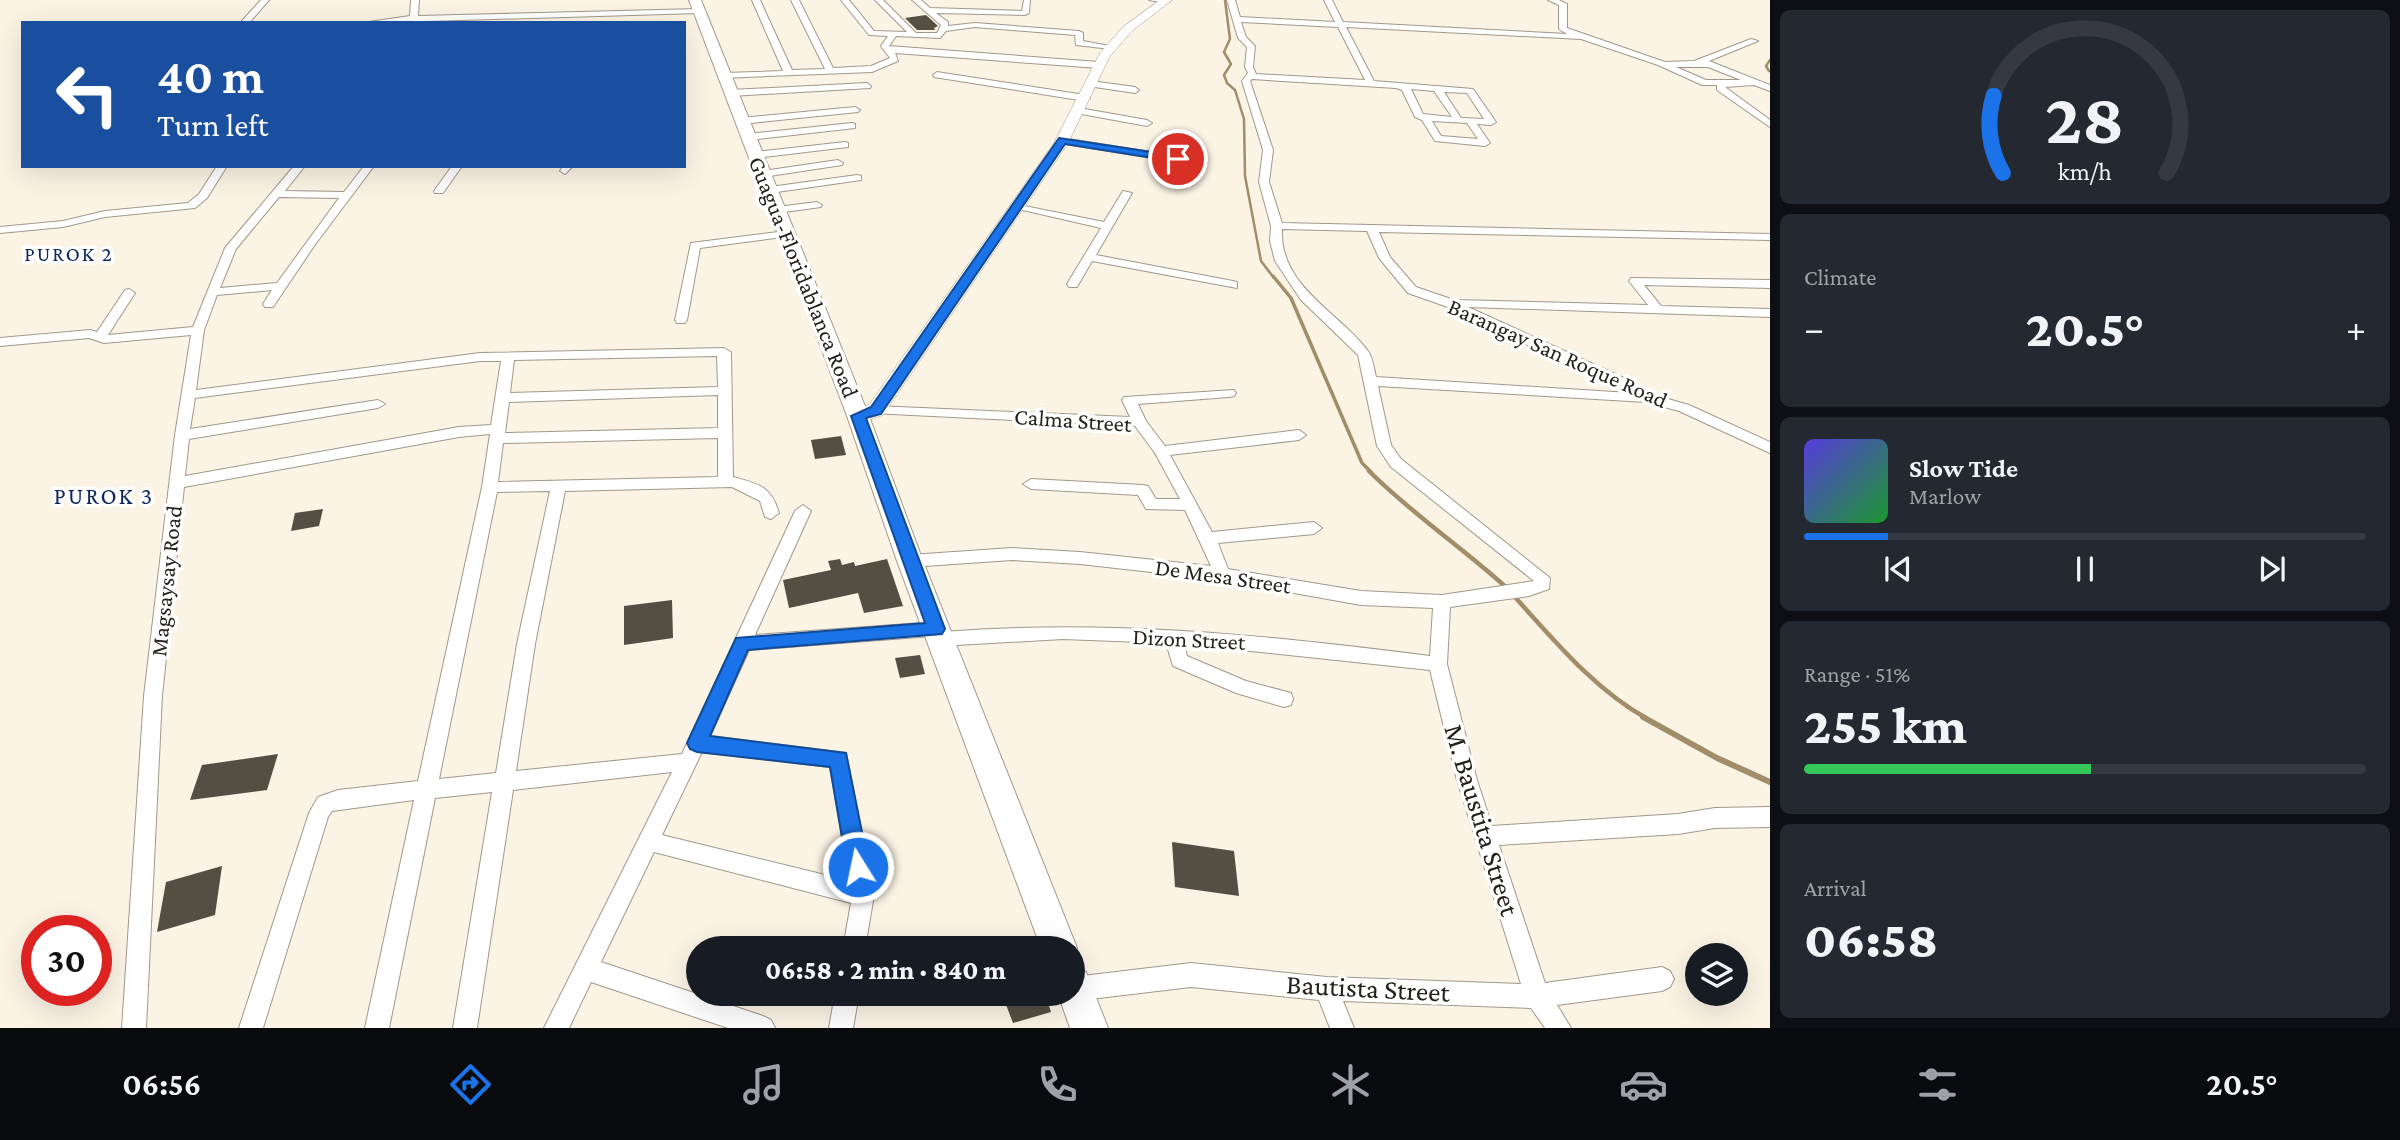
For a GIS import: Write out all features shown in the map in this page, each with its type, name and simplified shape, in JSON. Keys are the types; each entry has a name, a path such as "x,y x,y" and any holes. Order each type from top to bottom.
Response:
{"main road":[{"name":"Guagua-Floridablanca Road","path":"697,6 786,233 867,413 910,561 1054,936"},
{"path":"1081,1006 1089,1028"}],"street":[{"path":"246,21 265,0"},
{"path":"415,0 414,21 578,19 595,13 609,17 697,6"},
{"path":"756,0 789,74"},
{"path":"795,0 831,72"},
{"path":"845,0 872,33 940,36 945,24 916,0"},
{"path":"879,0 914,35"},
{"path":"925,0 1027,3 1025,13 929,10"},
{"path":"1153,0 1166,0"},
{"path":"867,413 1062,141 1079,111 1099,65 1111,47 1144,15 1166,0"},
{"path":"1231,0 1242,38 1251,46 1251,76"},
{"path":"1328,0 1371,83"},
{"path":"1552,0 1563,4 1563,29 1578,37"},
{"path":"609,17 613,2"},
{"path":"494,19 500,3"},
{"path":"535,8 594,6 595,13"},
{"path":"1238,19 1578,37 1592,39 1661,62 1705,83 1754,82"},
{"path":"943,29 975,25 1058,31 1079,43 1111,47"},
{"path":"789,74 872,69 895,59 886,46 894,34"},
{"path":"1695,64 1754,41"},
{"path":"889,50 1099,65"},
{"path":"936,53 937,80 1085,98"},
{"path":"1661,62 1709,64 1770,88"},
{"path":"750,141 866,86 853,70"},
{"path":"750,141 789,74"},
{"path":"1397,85 1406,88 1420,117 1492,122 1472,92 1436,87 1251,76 1246,80 1268,150 1264,182 1277,226 1276,241 1280,261 1305,297 1364,354 1369,381 1649,398"},
{"path":"1722,83 1720,88 1739,97 1754,113 1770,124"},
{"path":"1091,84 1135,90"},
{"path":"1436,87 1457,118 1451,120"},
{"path":"750,141 834,104"},
{"path":"750,141 855,110"},
{"path":"1079,111 1147,122"},
{"path":"1426,118 1438,139 1485,143 1470,121"},
{"path":"1451,120 1460,141"},
{"path":"750,141 852,126"},
{"path":"750,141 845,145"},
{"path":"750,141 838,163"},
{"path":"750,141 856,178"},
{"path":"750,141 817,205"},
{"path":"1062,141 1202,163"},
{"path":"0,230 63,224 105,214 191,206 203,196 221,168"},
{"name":"Magsaysay Road","path":"134,1028 153,696 182,435 198,330 231,248 298,168"},
{"path":"270,304 279,286 368,168"},
{"path":"439,191 456,168"},
{"path":"1073,284 1126,193"},
{"path":"278,194 348,195"},
{"path":"1016,207 1107,226"},
{"path":"1277,226 1770,237"},
{"name":"Barangay San Roque Road","path":"1372,229 1385,258 1412,289 1619,381 1649,398 1684,408 1770,448"},
{"path":"681,320 695,244 786,233"},
{"path":"1088,257 1233,285"},
{"path":"1658,310 1634,281 1770,285"},
{"path":"212,292 279,286"},
{"path":"100,337 129,293"},
{"path":"1448,303 1770,313"},
{"path":"0,341 90,334 104,340 198,330"},
{"path":"187,395 480,357 724,352 726,482"},
{"path":"377,1028 490,487 508,357"},
{"name":"De Mesa Street","path":"910,561 1012,554 1080,558 1222,574 1361,598 1442,603 1528,590 1543,584 1542,578 1396,463 1384,446 1369,381"},
{"path":"502,398 724,391"},
{"path":"1139,422 1129,400 1229,393"},
{"path":"182,435 378,404"},
{"name":"Calma Street","path":"867,413 1139,422 1161,451 1207,538 1222,574"},
{"path":"177,483 459,432 725,433"},
{"path":"1161,451 1299,435"},
{"path":"490,487 726,482 753,489 767,498 771,513"},
{"path":"465,1028 526,644 559,484"},
{"path":"1031,484 1143,490 1152,505 1189,504"},
{"path":"556,1028 692,752 803,511"},
{"path":"1207,538 1314,528"},
{"name":"M. Baustita Street","path":"1442,603 1438,664 1466,780 1537,996 1559,1028"},
{"name":"Dizon Street","path":"742,643 938,634 1065,633 1284,644 1438,664"},
{"path":"1173,638 1179,661 1243,688 1284,699"},
{"path":"251,1028 318,813 325,804 338,799 506,783 692,752 839,759 863,895 856,936"},
{"path":"1485,836 1678,824 1714,818 1770,817"},
{"path":"648,841 863,895"},
{"path":"585,968 763,1028"},
{"name":"Bautista Street","path":"1085,986 1191,975 1327,989 1537,996 1662,979"},
{"path":"1327,989 1342,1028"},
{"path":"841,1028 845,1006"}],"building":[{"path":"926,15 938,26 935,30 917,30 905,18"},
{"path":"841,436 846,455 815,459 811,440"},
{"path":"323,509 319,526 291,531 295,513"},
{"path":"840,559 842,565 854,562 855,566 887,559 903,606 864,613 858,593 789,608 783,580 831,570 828,561"},
{"path":"672,600 673,638 624,645 624,606"},
{"path":"920,655 925,674 900,678 895,658"},
{"path":"278,754 267,790 190,800 202,765"},
{"path":"1172,842 1234,851 1239,896 1175,887"},
{"path":"222,866 215,915 157,932 166,882"},
{"path":"1007,1006 1049,1006 1051,1012 1013,1023"}],"waterway":[{"path":"1225,0 1230,39 1224,52 1231,64 1224,75 1227,83 1235,90 1244,119 1245,176 1261,261 1274,278"},
{"path":"1769,71 1766,66 1770,60"},
{"path":"1273,276 1291,298 1362,463 1371,472"},
{"path":"1369,471 1508,589"},
{"path":"1514,596 1592,678 1646,718"},
{"path":"1643,717 1717,758 1770,782"}],"district":[{"name":"PUROK 2","path":"69,254"},
{"name":"PUROK 3","path":"104,495"}],"route":[{"path":"858,867 839,759 697,743 742,643 936,629 858,416 876,410 1062,141 1178,159"}]}
